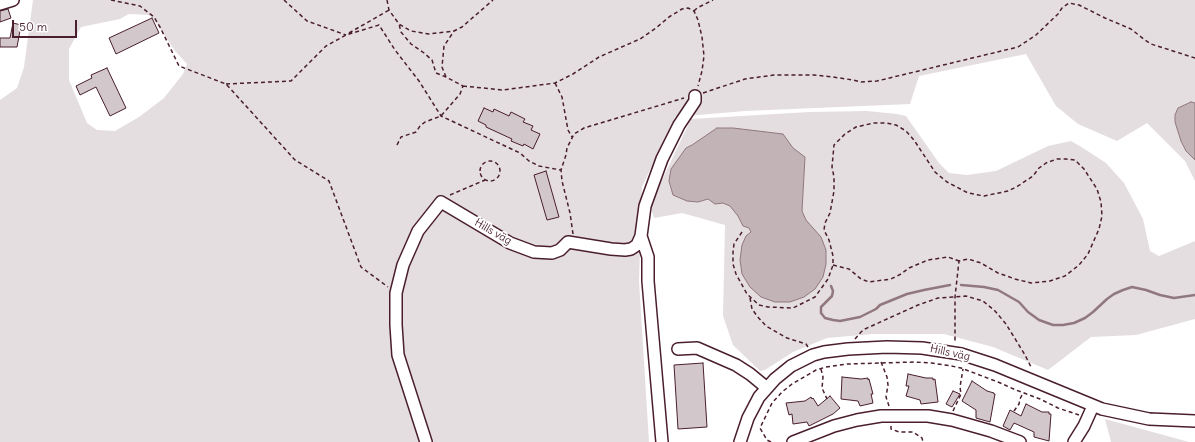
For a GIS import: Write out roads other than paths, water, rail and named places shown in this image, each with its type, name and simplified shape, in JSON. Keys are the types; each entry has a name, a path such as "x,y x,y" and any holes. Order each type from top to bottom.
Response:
{"street":[{"path":"0,4 13,0"},
{"path":"662,442 648,281 648,257 641,236 645,206 662,159 679,125 695,101 695,96"},
{"name":"Hills väg","path":"426,442 398,355 396,293 403,264 418,231 440,202 510,243 534,252 552,253 560,250 568,242 625,250 634,247 641,236"},
{"path":"678,349 696,348 736,365 767,388"},
{"name":"Hills väg","path":"740,442 748,418 760,397 767,388 791,366 802,359 824,352 856,348 922,348 961,354 995,365 1093,406 1110,411 1149,419 1195,421"},
{"path":"1074,442 1084,426 1093,406"},
{"path":"793,442 834,426 881,416 928,416 952,420 990,430 1020,442"}],"waterway":[{"path":"831,286 833,291 832,296 821,307 821,313 825,318 840,321 860,317 876,309 880,305 907,294 950,285"},
{"path":"961,285 998,290 1019,302 1028,312 1039,320 1053,325 1074,323 1085,318 1114,294 1132,287 1174,298 1195,295"}]}
